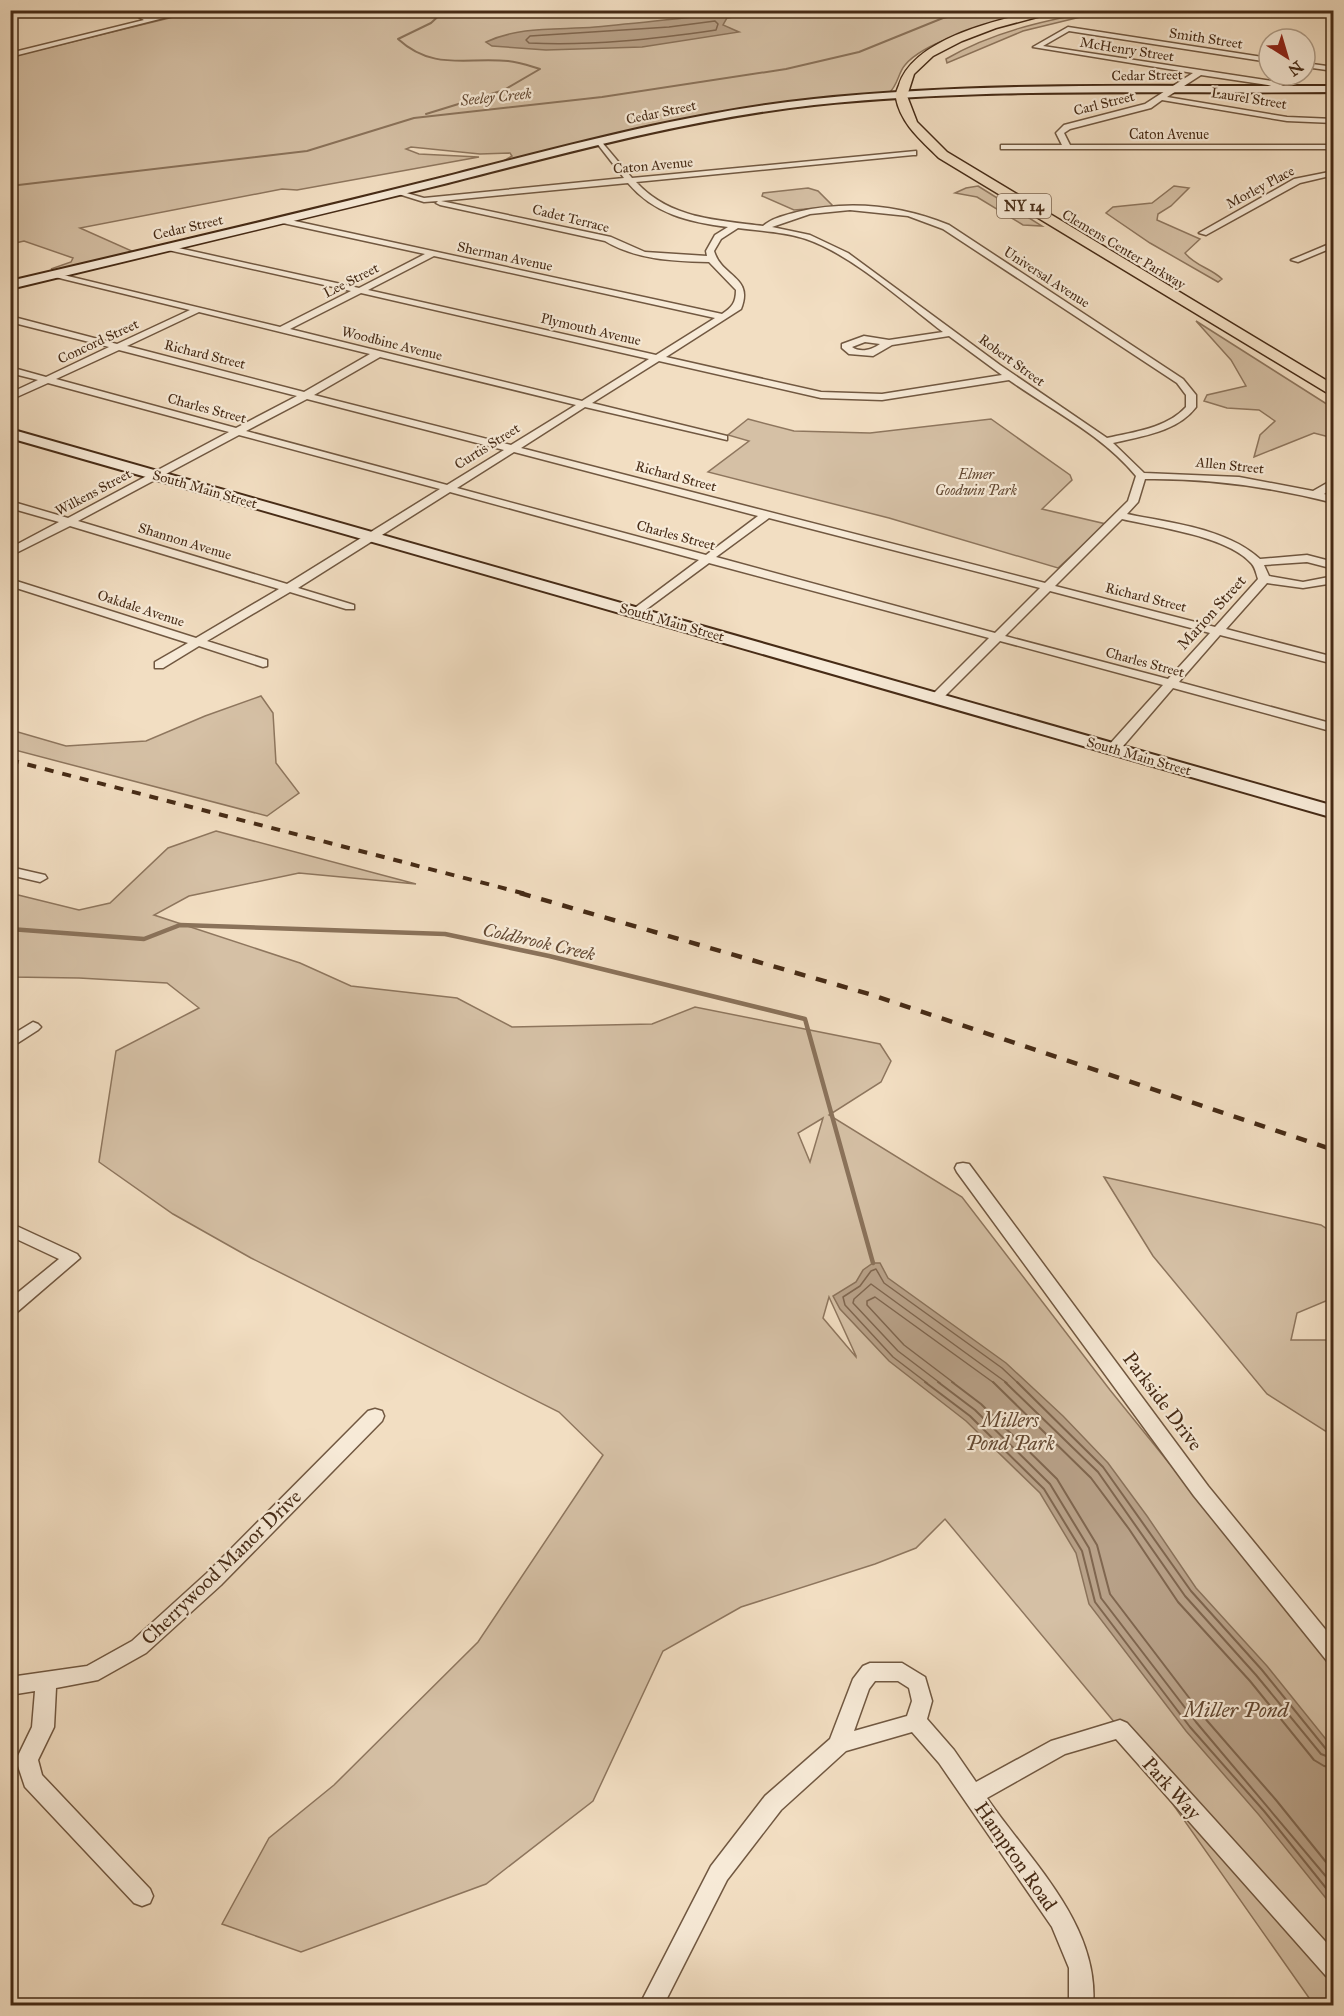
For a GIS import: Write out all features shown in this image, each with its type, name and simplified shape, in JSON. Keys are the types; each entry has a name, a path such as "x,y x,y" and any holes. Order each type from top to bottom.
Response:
{"main road":[{"path":"907,95 907,76 918,63 943,46 991,27 1063,11"},
{"name":"Cedar Street","path":"10,285 600,142 728,114 814,102 907,95 1173,89 1331,89"},
{"name":"Clemens Center Parkway","path":"907,95 924,128 960,158 1334,382"},
{"name":"Clemens Center Parkway","path":"907,95 903,112 912,128 943,155 1334,392"},
{"name":"South Main Street","path":"10,433 1334,812"}],"street":[{"path":"129,10 151,21"},
{"path":"10,55 192,10"},
{"name":"Smith Street","path":"1036,47 1068,29 1257,58"},
{"name":"McHenry Street","path":"1036,47 1269,82 1284,88"},
{"path":"1317,67 1334,69"},
{"name":"Carl Street","path":"1068,148 1060,132 1068,126 1148,106 1200,72"},
{"name":"Laurel Street","path":"1161,98 1287,119 1334,122"},
{"name":"Robert Street","path":"600,142 630,181 647,198 661,207 688,217 767,227 814,238 829,245 1103,441 1136,468 1142,476"},
{"name":"Caton Avenue","path":"1005,147 1334,147"},
{"name":"Caton Avenue","path":"396,192 424,200 913,153"},
{"name":"Morley Place","path":"1203,233 1297,180 1334,173"},
{"name":"Cadet Terrace","path":"424,200 608,239 622,249 688,259 711,259"},
{"name":"Universal Avenue","path":"767,227 798,214 834,209 886,210 931,220 946,226 1180,381 1192,393 1193,402 1189,411 1181,418 1160,428 1103,441"},
{"name":"Sherman Avenue","path":"282,220 723,317"},
{"path":"711,259 710,251 714,242 723,233 738,225"},
{"path":"1295,260 1334,244"},
{"name":"Plymouth Avenue","path":"168,247 796,391 845,397 882,397 1011,377"},
{"name":"Lee Street","path":"281,330 432,254"},
{"name":"Curtis Street","path":"159,665 289,588 736,309 741,300 741,291 737,283 720,271 711,259"},
{"name":"Woodbine Avenue","path":"54,274 723,438"},
{"name":"Concord Street","path":"10,397 197,310"},
{"name":"Richard Street","path":"10,319 1334,661"},
{"path":"889,343 952,333"},
{"name":"Wilkens Street","path":"10,554 306,395 379,353"},
{"name":"Charles Street","path":"10,370 1334,728"},
{"path":"936,698 1133,502 1142,476"},
{"name":"Allen Street","path":"1142,476 1193,476 1244,481 1334,500"},
{"path":"1315,495 1334,482"},
{"name":"Shannon Avenue","path":"10,504 350,607"},
{"path":"636,612 766,515"},
{"name":"Marion Street","path":"1120,516 1209,537 1235,546 1258,563 1264,579"},
{"name":"Marion Street","path":"1258,563 1308,559 1334,566"},
{"name":"Marion Street","path":"1264,579 1303,585 1334,579"},
{"name":"Marion Street","path":"1113,749 1216,630 1264,579"},
{"name":"Oakdale Avenue","path":"10,582 263,663"},
{"path":"10,871 40,878"},
{"path":"10,1044 33,1027"},
{"name":"Parkside Drive","path":"963,1168 1202,1491 1334,1655"},
{"path":"10,1229 71,1258 10,1309"},
{"name":"Cherrywood Manor Drive","path":"10,1686 91,1674 139,1647 214,1579 375,1416"},
{"path":"651,2006 719,1873 773,1803 839,1744 916,1722 922,1701 918,1683 902,1672 870,1672 860,1685 839,1744"},
{"path":"46,1680 43,1726 27,1760 33,1780 142,1896"},
{"name":"Hampton Road","path":"916,1722 950,1758 972,1795 1063,1922 1083,1978 1081,2006"},
{"name":"Park Way","path":"972,1795 1059,1747 1120,1730 1334,1968"}],"green space":[{"path":"202,10 1042,11 969,31 931,46 905,65 889,93 783,103 511,161 505,160 512,156 510,153 480,154 411,147 406,149 419,154 479,157 297,190 282,189 80,228 134,252 57,270 51,269 71,262 73,258 24,241 11,244 10,57"},
{"path":"1105,11 1023,31 947,63 946,59 963,50 1000,35 1037,23"},
{"path":"978,186 1042,226 1023,225 977,197 955,193"},
{"path":"1174,186 1189,188 1171,206 1158,214 1157,220 1200,239 1185,253 1193,261 1222,279 1218,282 1150,243 1106,213 1113,207 1152,203"},
{"path":"808,188 818,191 832,205 831,207 794,210 762,196 763,193"},
{"path":"1196,321 1333,408 1333,438 1314,433 1254,457 1260,435 1275,421 1259,410 1227,408 1204,401 1207,395 1246,386 1231,360"},
{"name":"Elmer Goodwin Park","path":"748,419 794,431 870,433 991,419 1070,475 1072,480 1042,509 1106,524 1058,568 889,518 708,472 749,441 728,435"},
{"path":"261,696 273,713 276,763 299,793 267,816 11,749 11,730 66,746 146,741"},
{"name":"Millers Pond Park","path":"216,831 416,884 299,873 189,896 154,915 300,963 351,986 457,998 512,1027 652,1024 695,1007 880,1044 891,1061 881,1082 829,1115 962,1197 1110,1390 1333,1666 1333,2005 1314,2005 1120,1729 945,1519 916,1548 875,1564 741,1607 663,1651 593,1801 486,1884 301,1952 222,1924 269,1838 334,1785 478,1642 603,1455 559,1412 251,1258 173,1214 99,1162 116,1051 199,1008 167,983 11,977 10,893 79,910 110,903 168,848","holes":["823,1118 810,1162 798,1133","829,1297 856,1356 856,1357 823,1318"]},
{"path":"1104,1177 1321,1225 1333,1233 1333,1298 1297,1313 1291,1340 1333,1340 1333,1436 1267,1394 1153,1256"}],"water":[{"path":"734,13 741,16 727,18 723,25 739,32 642,47 546,50 492,46 486,42 526,31 595,27"},
{"name":"Miller Pond","path":"873,1263 880,1263 888,1278 1006,1363 1063,1416 1108,1463 1196,1588 1267,1666 1333,1748 1333,1907 1259,1815 1186,1731 1089,1604 1076,1553 1040,1493 966,1421 889,1361 840,1309 833,1296 856,1282 863,1270"}],"waterway":[{"path":"426,114 504,90 540,69 508,61 437,59 411,49 398,39 431,23 445,10"},
{"name":"Seeley Creek","path":"10,186 307,151 414,118 602,97 786,69 859,52 943,18 979,10"},
{"name":"Coldbrook Creek","path":"10,929 144,939 180,925 445,934 549,956 805,1019 873,1263"}],"railway":[{"path":"10,760 526,894"},
{"path":"520,893 869,994 1334,1150"}]}
